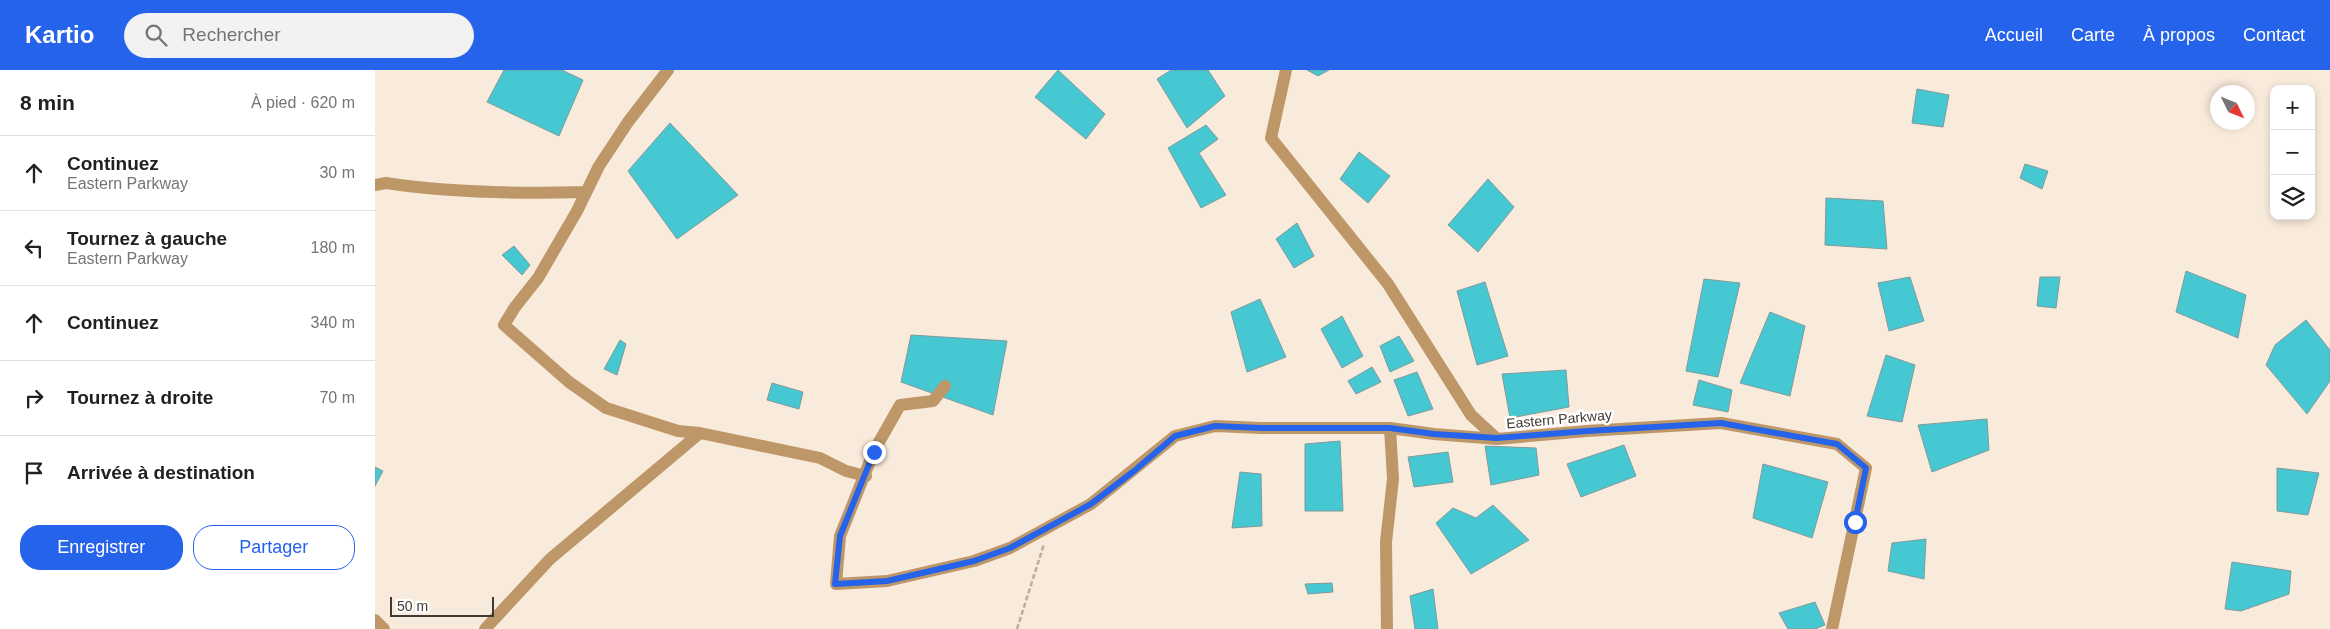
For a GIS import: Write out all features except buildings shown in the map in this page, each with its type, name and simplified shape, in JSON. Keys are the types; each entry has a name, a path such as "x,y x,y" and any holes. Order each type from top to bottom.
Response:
{"street":[{"path":"668,70 627,122 599,166 538,278 515,307 504,326 569,382 606,408 678,431 700,433 820,458 846,471 866,476"},
{"name":"Eastern Parkway","path":"1286,70 1271,138 1388,284 1471,415 1497,438 1721,423 1837,444 1866,468 1833,629"},
{"path":"375,185 386,183 454,191 516,194 586,192"},
{"path":"945,386 933,401 900,405 874,452 866,476 840,536 835,584 887,581 974,561 1010,548 1091,504 1175,436 1215,426 1390,428 1434,434 1497,438"},
{"path":"1387,629 1386,542 1393,479 1390,428"},
{"path":"485,629 550,559 700,433"},
{"path":"375,620 384,629"}],"path":[{"path":"1017,629 1048,528"}],"route":[{"path":"874,452 866,476 840,536 835,584 887,581 974,561 1010,548 1091,504 1175,436 1215,426 1390,428 1434,434 1497,438 1721,423 1837,444 1866,468 1855,522"}]}
